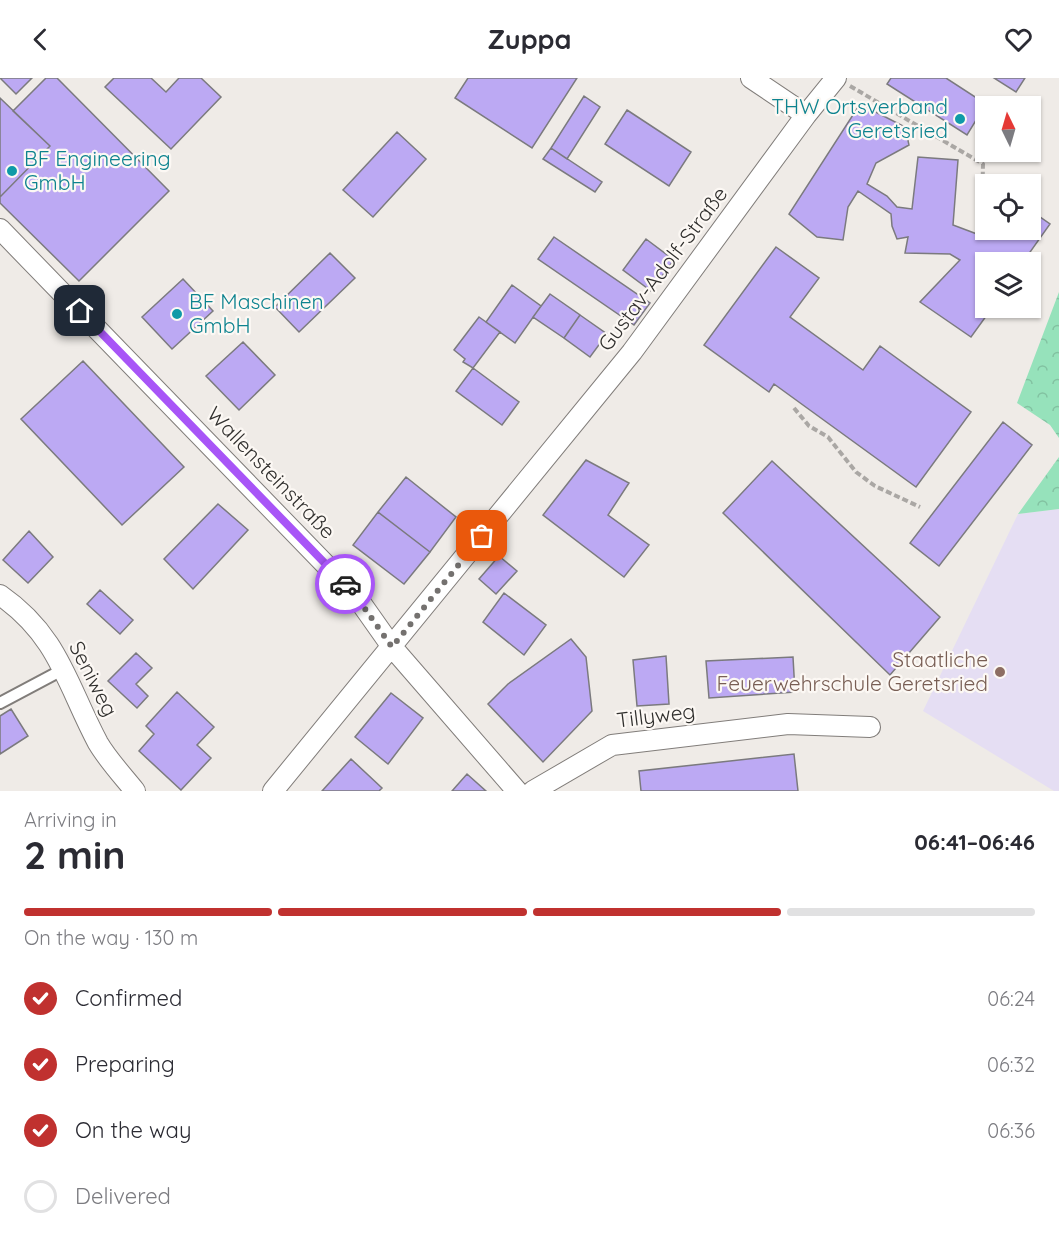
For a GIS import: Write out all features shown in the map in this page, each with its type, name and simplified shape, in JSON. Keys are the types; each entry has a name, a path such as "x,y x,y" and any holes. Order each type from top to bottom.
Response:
{"street":[{"path":"751,78 806,115"},
{"name":"Gustav-Adolf-Straße","path":"273,791 632,352 806,115 841,81"},
{"name":"Wallensteinstraße","path":"0,229 356,596 392,647 517,791"},
{"name":"Seniweg","path":"0,595 44,636 64,669 99,745 135,791"},
{"name":"Tillyweg","path":"533,791 612,745 788,724 870,727"}],"lane":[{"path":"0,703 64,669"}],"path":[{"path":"841,81 983,164 983,174"},
{"path":"794,408 809,426 828,437 855,472 875,486 920,507"}],"shaded area":[{"name":"Staatliche Feuerwehrschule Geretsried","path":"1059,509 1059,791 1054,791 923,711 1018,514"}],"green space":[{"path":"1059,292 1059,438 1050,425 1017,403"},
{"path":"1059,457 1059,509 1018,514"}],"building":[{"path":"0,78 32,78 16,94"},
{"path":"46,78 57,78 169,191 79,281 0,203 0,197 50,146 13,111"},
{"path":"114,78 151,78 166,92 179,78 201,78 221,97 171,149 105,87"},
{"path":"468,78 577,78 532,148 455,98"},
{"name":"THW Ortsverband Geretsried","path":"891,78 946,78 975,97 975,122 967,135 887,84"},
{"path":"994,78 1025,78 1016,92"},
{"path":"584,96 600,107 567,159 551,148"},
{"name":"BF Engineering GmbH","path":"0,98 50,146 0,197"},
{"path":"860,104 905,127 909,145 876,163 867,184 887,196 897,207 912,209 918,157 958,160 953,225 975,233 975,240 1039,240 1030,252 975,252 975,318 985,318 971,337 920,302 960,260 950,254 905,253 908,237 897,239 892,226 891,214 858,191 848,207 843,240 817,237 789,214"},
{"path":"627,110 691,152 669,186 605,144"},
{"path":"397,132 426,159 373,217 343,190"},
{"path":"551,148 602,182 595,192 543,159"},
{"path":"1041,218 1050,224 1041,237"},
{"path":"554,237 650,303 634,325 538,259"},
{"path":"646,239 674,260 651,291 623,270"},
{"path":"776,247 819,278 790,317 863,370 880,346 971,412 916,487 774,384 769,392 704,345"},
{"path":"330,253 355,278 299,332 275,307"},
{"name":"BF Maschinen GmbH","path":"183,279 213,311 172,349 142,317"},
{"path":"512,285 541,306 515,343 486,322"},
{"path":"550,294 580,315 564,338 533,317"},
{"path":"580,315 607,334 590,357 564,338"},
{"path":"479,317 500,332 473,368 463,362 465,359 454,350"},
{"path":"243,342 275,375 239,410 206,376"},
{"path":"83,361 184,467 122,525 21,419"},
{"path":"473,368 519,402 502,425 456,391"},
{"path":"1003,422 1032,445 939,566 910,543"},
{"path":"586,460 629,483 608,515 649,545 624,577 543,515"},
{"path":"772,461 940,617 890,675 723,513"},
{"path":"406,477 456,517 430,552 378,512"},
{"path":"218,504 248,530 193,589 164,559"},
{"path":"378,512 430,552 404,584 353,545"},
{"path":"29,531 53,557 28,583 3,560"},
{"path":"499,556 517,571 496,594 479,579"},
{"path":"100,590 133,620 120,634 87,604"},
{"path":"504,593 546,625 524,655 483,622"},
{"path":"571,639 586,657 592,711 543,762 488,704 508,684"},
{"path":"136,653 152,668 136,684 148,696 137,708 108,681"},
{"path":"666,656 669,704 637,706 633,660"},
{"path":"793,657 795,692 709,698 706,661"},
{"path":"177,692 214,727 197,745 211,758 181,790 139,751 154,734 146,726"},
{"path":"391,693 423,718 388,764 355,737"},
{"path":"11,709 28,736 0,754 0,716"},
{"path":"794,754 798,791 641,791 639,771"},
{"path":"351,759 382,788 379,791 322,791"},
{"path":"467,774 486,791 452,791"}],"way so far":[{"path":"345,584 392,647 482,536"}],"place":[{"name":"THW Ortsverband Geretsried","path":"960,119"},
{"name":"BF Engineering GmbH","path":"12,171"},
{"name":"BF Maschinen GmbH","path":"177,314"},
{"name":"Staatliche Feuerwehrschule Geretsried","path":"1000,672"}],"route":[{"path":"80,311 345,584"}]}
